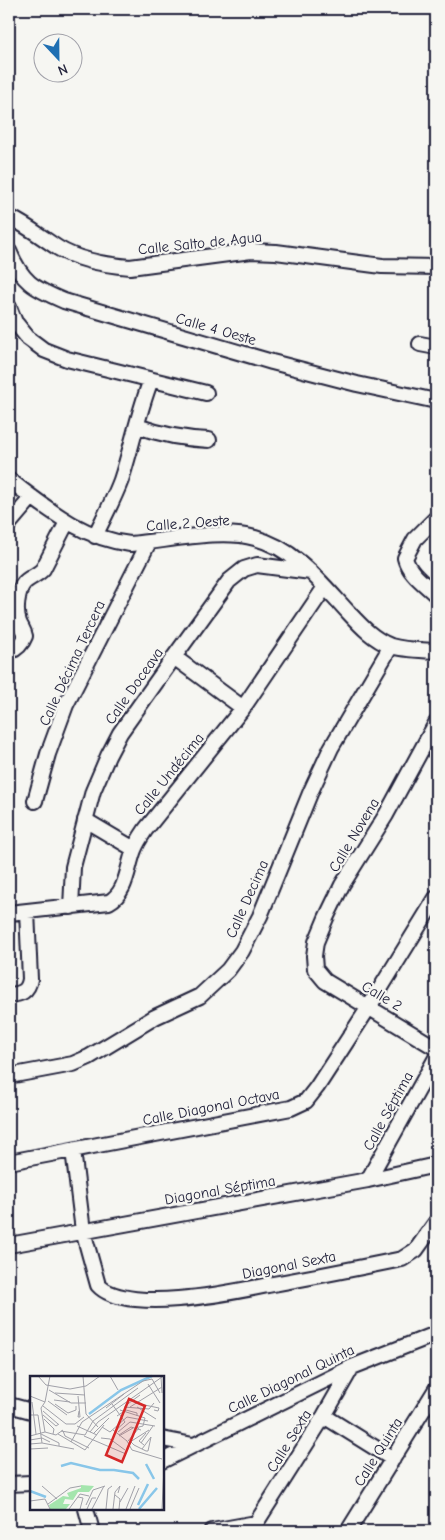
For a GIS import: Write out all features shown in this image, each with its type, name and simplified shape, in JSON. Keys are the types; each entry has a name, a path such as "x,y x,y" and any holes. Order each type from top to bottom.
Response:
{"street":[{"name":"Calle Salto de Agua","path":"9,217 27,225 66,253 116,266 130,267 250,251 276,252 382,266 436,267"},
{"name":"Calle 4 Oeste","path":"9,252 24,279 36,288 64,301 272,362 357,384 436,401"},
{"path":"9,307 15,322 28,338 44,350 67,359 206,393"},
{"path":"420,344 436,347"},
{"path":"95,536 120,481 137,426 142,402 151,380"},
{"path":"137,426 160,434 184,439 209,440"},
{"name":"Calle 2 Oeste","path":"9,480 67,522 95,536 123,543 227,534 254,537 274,544 292,555 312,573 360,626 373,637 391,646 436,651"},
{"path":"9,524 32,497"},
{"path":"436,518 415,539 405,558 413,573 436,595"},
{"path":"9,652 23,642 25,636 18,620 21,586 25,581 39,574 67,522"},
{"name":"Calle Décima Tercera","path":"34,801 48,754 66,705 149,542"},
{"name":"Calle Doceava","path":"71,907 73,867 94,790 120,733 174,657 229,581 244,569 257,565 312,573"},
{"name":"Calle Undécima","path":"9,913 109,902 117,898 134,849 146,828 243,708 324,587"},
{"name":"Calle Decima","path":"9,1076 73,1064 89,1057 155,1017 200,996 228,970 242,951 260,916 311,791 331,748 391,646"},
{"path":"174,657 243,708"},
{"name":"Calle Novena","path":"315,969 316,942 342,885 386,815 436,723"},
{"path":"85,820 134,849"},
{"name":"Calle Diagonal Octava","path":"9,1162 291,1108 306,1100 317,1087 369,1007 436,898"},
{"path":"9,995 23,992 29,987 27,911"},
{"name":"Calle 2","path":"315,969 325,981 436,1048"},
{"name":"Calle Séptima","path":"368,1180 436,1058"},
{"name":"Diagonal Sexta","path":"74,1150 83,1231 98,1285 110,1294 130,1298 178,1299 228,1292 402,1259 416,1250 436,1222"},
{"name":"Diagonal Séptima","path":"9,1245 368,1180 436,1165"},
{"name":"Calle Diagonal Quinta","path":"164,1460 352,1367 436,1334"},
{"name":"Calle Sexta","path":"253,1527 324,1416 352,1367"},
{"name":"Calle Quinta","path":"348,1531 436,1389"},
{"path":"9,1405 30,1411"},
{"path":"324,1416 393,1459"},
{"path":"164,1439 193,1446"},
{"path":"9,1484 30,1483"},
{"path":"86,1510 92,1531"},
{"path":"212,1531 253,1527"}]}
